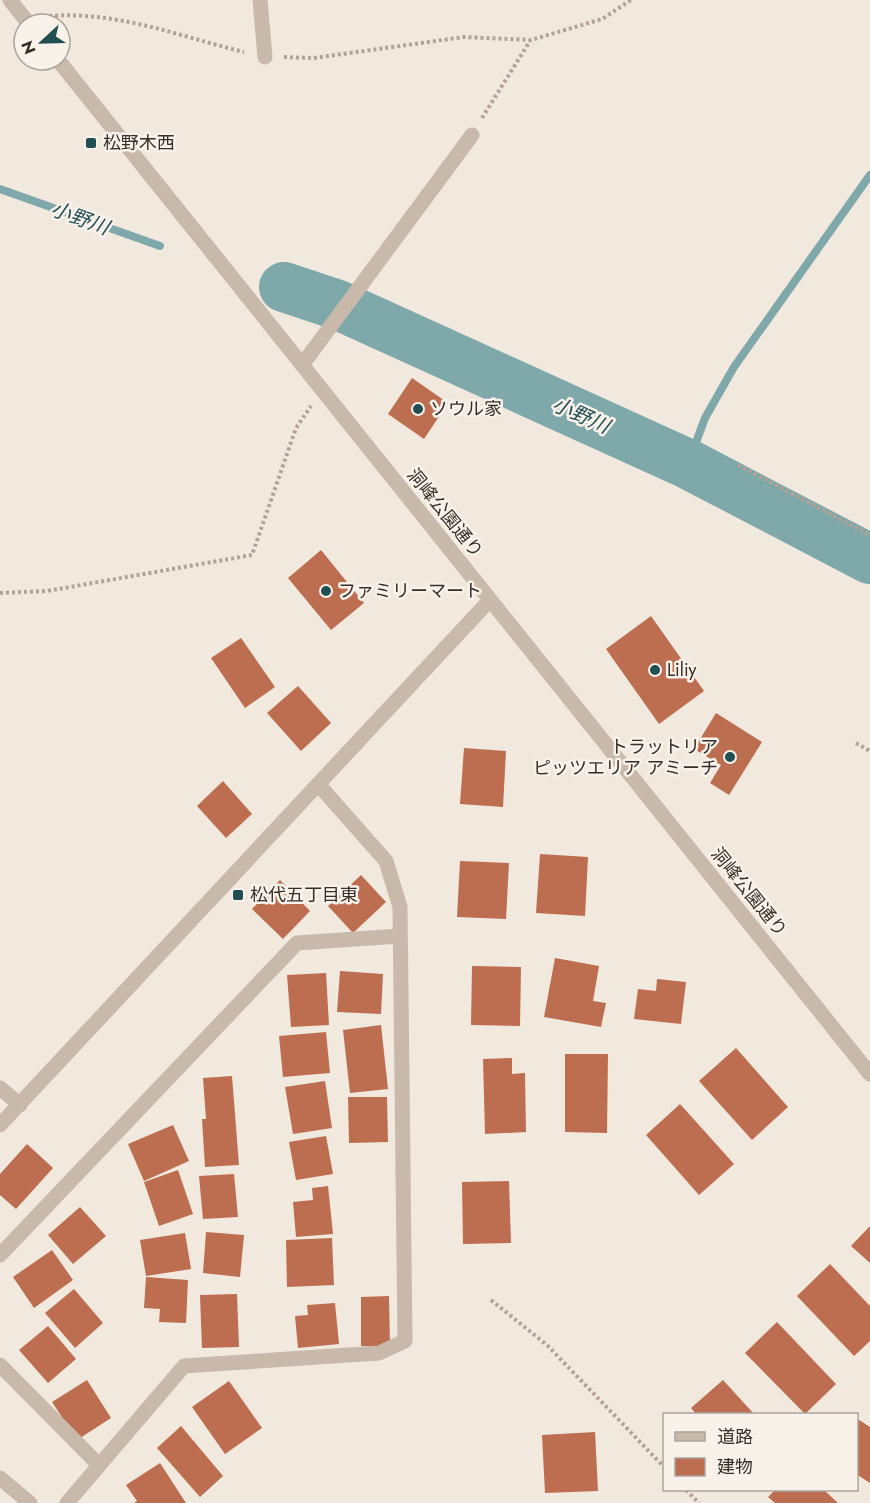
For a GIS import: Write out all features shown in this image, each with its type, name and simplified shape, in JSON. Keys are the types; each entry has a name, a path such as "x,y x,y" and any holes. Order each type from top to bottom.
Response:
{"street":[{"path":"10,0 20,12"},
{"path":"260,0 266,57"},
{"name":"洞峰公園通り","path":"68,72 870,1074"},
{"path":"302,364 472,135"},
{"path":"0,1125 490,600"},
{"path":"67,1503 184,1366 379,1353 405,1341 400,907 386,861 318,784"},
{"path":"0,1255 297,943 400,936"},
{"path":"0,1088 20,1104"},
{"path":"0,1365 99,1465"},
{"path":"0,1478 30,1503"}],"path":[{"path":"472,135 531,40 602,19 631,0"},
{"path":"0,593 48,591 252,555 296,428 322,390"},
{"path":"738,465 870,535"},
{"path":"856,743 870,751"},
{"path":"491,1300 547,1345 663,1466"},
{"path":"687,1491 699,1503"}],"building":[{"name":"ソウル家","path":"412,378 448,403 424,439 388,414"},
{"name":"ファミリーマート","path":"321,550 364,603 331,630 288,578"},
{"name":"Liliy","path":"651,616 704,691 659,724 606,649"},
{"path":"241,638 275,687 245,708 211,658"},
{"path":"298,686 331,723 301,751 267,713"},
{"name":"トラットリア ピッツエリア アミーチ","path":"716,713 762,742 729,795 710,783 721,765 694,749"},
{"path":"464,748 506,751 503,807 460,804"},
{"path":"223,781 252,814 226,838 197,806"},
{"path":"540,854 588,857 585,916 536,913"},
{"path":"460,861 509,863 506,919 457,917"},
{"path":"361,875 386,902 353,933 328,906"},
{"path":"280,880 310,911 283,939 252,909"},
{"path":"555,958 599,966 593,1001 606,1003 601,1027 544,1017"},
{"path":"472,966 521,967 520,1026 471,1025"},
{"path":"340,971 383,974 381,1014 337,1012"},
{"path":"326,973 329,1025 291,1027 287,975"},
{"path":"657,979 686,982 681,1024 634,1019 638,989 656,991"},
{"path":"381,1025 388,1089 350,1093 343,1030"},
{"path":"326,1032 330,1073 283,1077 279,1036"},
{"path":"736,1048 788,1107 752,1140 699,1081"},
{"path":"565,1054 608,1054 607,1133 565,1132"},
{"path":"512,1058 512,1074 525,1073 526,1132 485,1134 483,1059"},
{"path":"232,1076 239,1165 205,1167 202,1119 206,1119 203,1078"},
{"path":"325,1081 332,1128 293,1134 285,1087"},
{"path":"348,1097 387,1097 388,1142 349,1143"},
{"path":"680,1104 734,1164 699,1195 646,1135"},
{"path":"173,1125 189,1161 144,1181 128,1144"},
{"path":"326,1136 333,1174 296,1180 289,1142"},
{"path":"27,1144 53,1168 16,1209 0,1195 0,1174"},
{"path":"178,1170 193,1214 159,1226 144,1182"},
{"path":"234,1174 238,1217 203,1219 199,1176"},
{"path":"509,1181 511,1243 463,1244 462,1182"},
{"path":"328,1186 333,1234 296,1237 293,1202 313,1200 312,1188"},
{"path":"80,1207 106,1236 73,1264 48,1235"},
{"path":"870,1226 870,1263 851,1246"},
{"path":"206,1232 244,1235 240,1277 203,1273"},
{"path":"185,1233 191,1269 146,1276 140,1240"},
{"path":"332,1238 334,1285 287,1287 286,1240"},
{"path":"52,1250 73,1280 34,1308 13,1277"},
{"path":"830,1264 870,1306 870,1341 854,1356 797,1296"},
{"path":"146,1277 188,1280 186,1323 159,1322 160,1309 144,1308"},
{"path":"74,1289 103,1323 75,1348 45,1313"},
{"path":"237,1294 239,1347 202,1348 200,1295"},
{"path":"389,1296 390,1346 361,1346 361,1297"},
{"path":"335,1303 339,1344 298,1348 295,1316 308,1315 307,1305"},
{"path":"777,1322 836,1384 804,1413 745,1353"},
{"path":"48,1326 76,1359 48,1383 19,1350"},
{"path":"87,1380 111,1418 77,1440 52,1402"},
{"path":"723,1380 753,1413 695,1413 691,1408"},
{"path":"229,1381 262,1428 225,1454 192,1407"},
{"path":"858,1419 870,1427 870,1483 858,1475"},
{"path":"181,1426 223,1476 200,1497 157,1448"},
{"path":"595,1432 598,1491 545,1493 542,1435"},
{"path":"160,1463 186,1503 134,1503 137,1501 126,1485"},
{"path":"774,1491 825,1491 838,1503 775,1503 768,1497"}],"waterway":[{"path":"688,464 705,418 734,367 870,175"},
{"name":"小野川","path":"0,189 160,246"},
{"name":"小野川","path":"284,287 338,305 688,464 870,559"}],"place":[{"name":"松野木西","path":"91,143"},
{"name":"ソウル家","path":"418,409"},
{"name":"ファミリーマート","path":"326,591"},
{"name":"Liliy","path":"655,670"},
{"name":"トラットリア ピッツエリア アミーチ","path":"730,757"},
{"name":"松代五丁目東","path":"238,895"}]}
